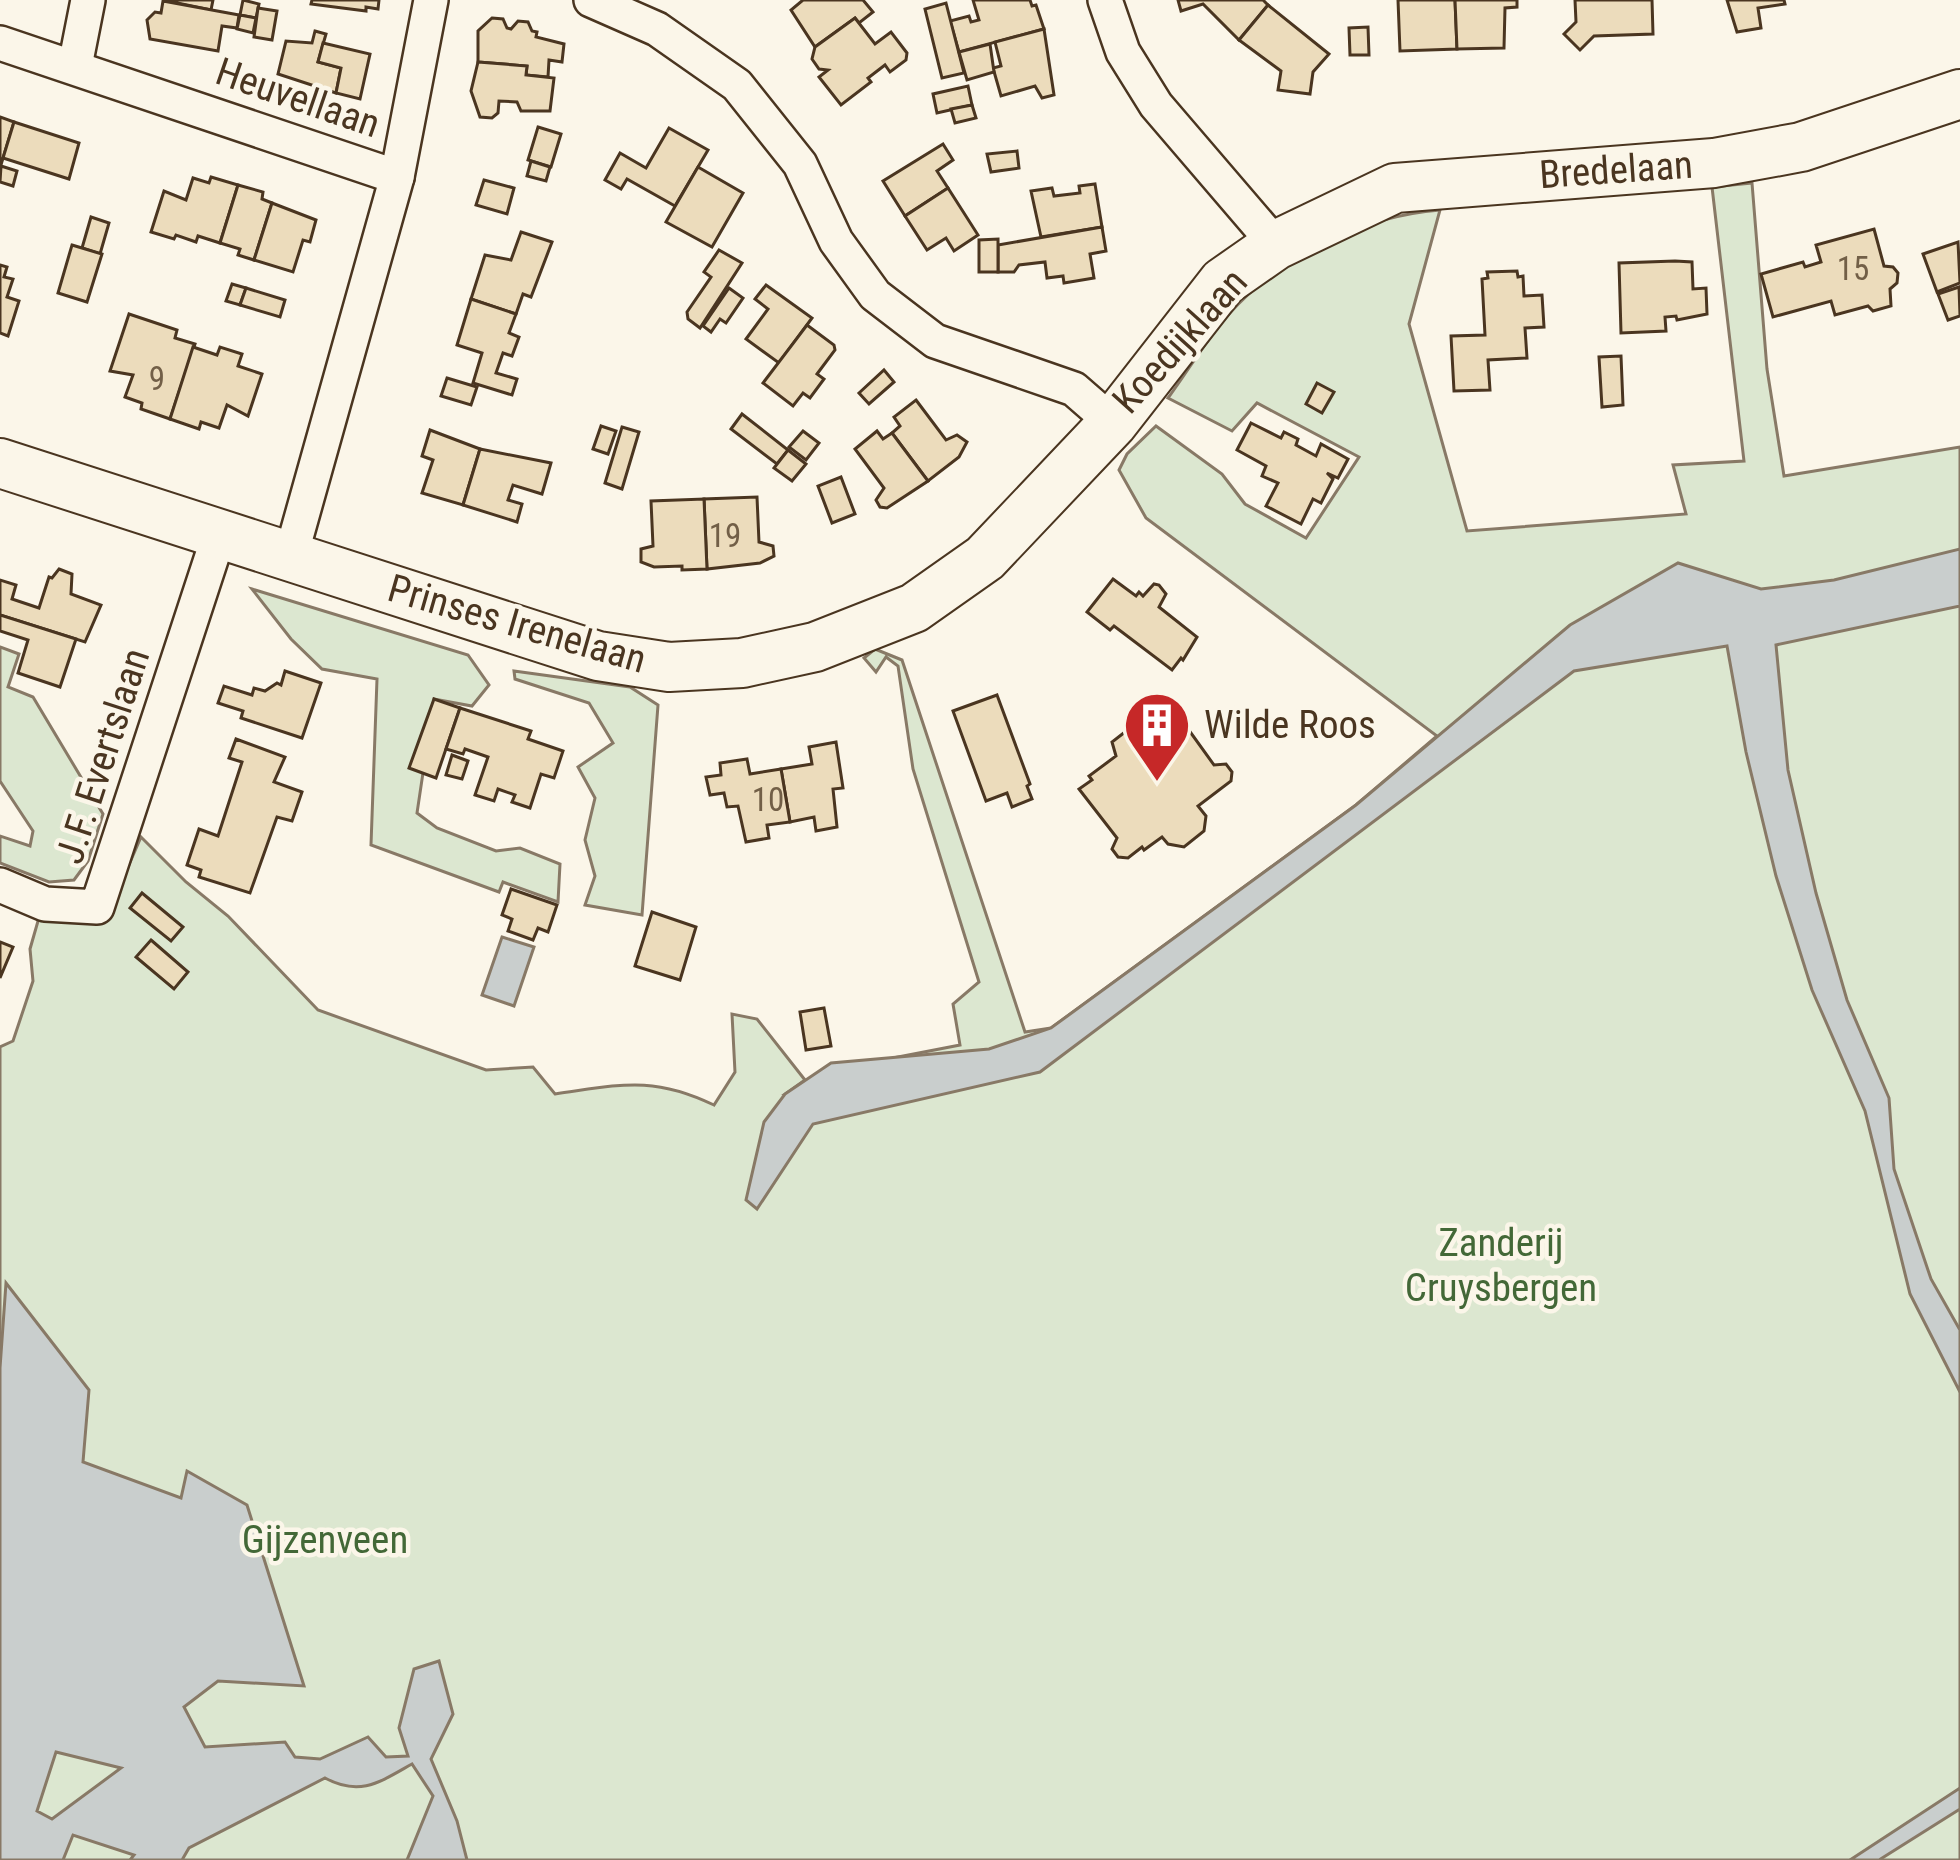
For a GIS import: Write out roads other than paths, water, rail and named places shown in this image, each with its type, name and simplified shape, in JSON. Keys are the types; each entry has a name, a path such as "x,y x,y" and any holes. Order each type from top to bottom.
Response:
{"main road":[{"name":"Bredelaan","path":"1276,245 1395,188 1714,164 1801,147 1960,94"},
{"name":"Koedijklaan","path":"1113,423 1223,282 1276,245"},
{"name":"Prinses Irenelaan","path":"0,463 598,656 669,668 742,662 815,647 914,608 985,558 1113,423"}],"street":[{"path":"75,66 88,0"},
{"name":"Heuvellaan","path":"0,44 397,177 431,0"},
{"name":"Koedijklaan","path":"591,0 657,28 737,86 800,164 836,241 875,295 935,341 1074,389 1113,423"},
{"name":"Koedijklaan","path":"1105,0 1123,52 1156,105 1276,245"},
{"path":"291,555 397,177"},
{"name":"J.F. Evertslaan","path":"0,885 45,904 97,907 219,535"}],"place":[{"name":"Wilde Roos","path":"1157,784"}],"park label":[{"name":"Zanderij Cruysbergen","path":"1501,1266"},
{"name":"Gijzenveen","path":"325,1540"}]}
